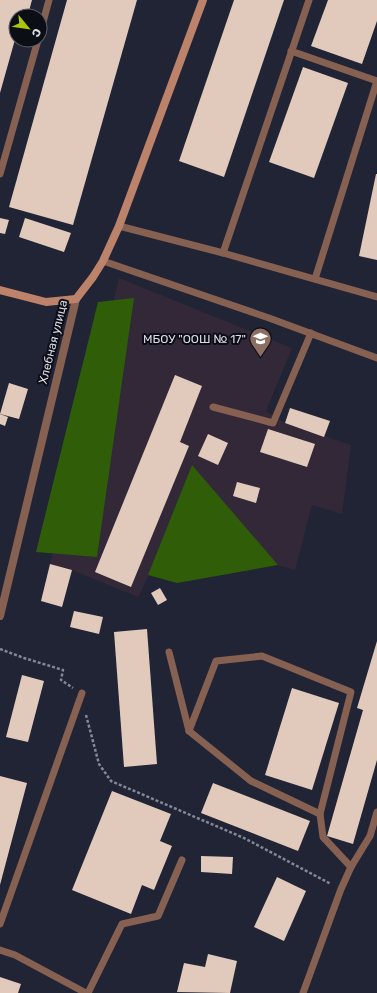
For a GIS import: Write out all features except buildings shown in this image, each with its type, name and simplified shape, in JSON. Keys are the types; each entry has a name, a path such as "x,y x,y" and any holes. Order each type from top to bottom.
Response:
{"street":[{"name":"Хлебная улица","path":"0,616 76,299 103,261 119,226 203,0"},
{"path":"0,290 46,302 76,299"}],"lane":[{"path":"223,252 309,0"},
{"path":"0,174 36,48"},
{"path":"291,51 377,81 316,279"},
{"path":"119,226 223,252 377,297"},
{"path":"103,261 210,297 377,358"},
{"path":"213,407 273,423 311,333"},
{"path":"169,652 189,732 251,781 320,814"},
{"path":"189,732 216,661 262,656 351,692 320,814 323,837 351,867"},
{"path":"0,924 82,693"},
{"path":"303,993 341,889 351,867 370,836 377,812"},
{"path":"0,950 15,955 87,993 122,924 158,916 182,860"}],"path":[{"path":"0,649 63,670 61,680 82,693 88,724 99,764 111,781 244,838 341,889"}],"shaded area":[{"path":"119,278 292,348 266,411 285,423 351,445 342,514 312,505 295,570 198,543 170,532 138,597 72,570 50,564"}],"green space":[{"path":"134,298 97,557 36,552 98,302"},
{"path":"192,465 278,565 177,583 148,575"}],"place":[{"name":"МБОУ \"ООШ № 17\"","path":"261,358"}]}
